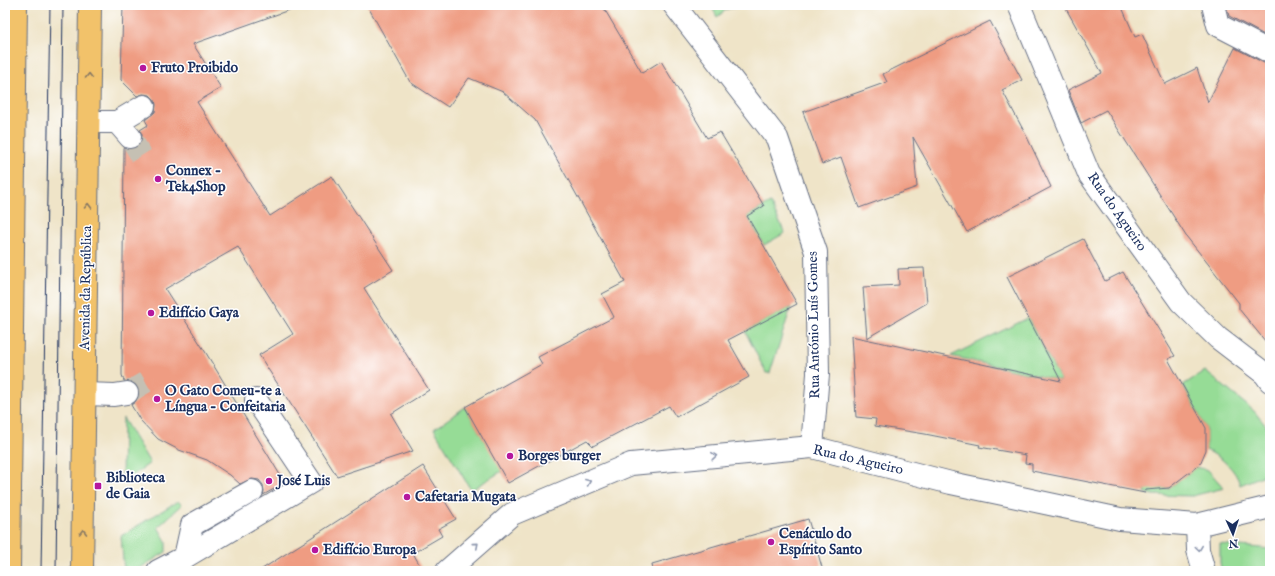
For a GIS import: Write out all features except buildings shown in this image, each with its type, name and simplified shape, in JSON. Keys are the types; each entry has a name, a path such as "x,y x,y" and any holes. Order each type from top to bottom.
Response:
{"main road":[{"path":"9,571 8,355 16,5"},
{"name":"Avenida da República","path":"82,571 90,5"}],"street":[{"name":"Rua António Luís Gomes","path":"674,5 777,138 816,252 818,374 812,447"},
{"name":"Rua do Agueiro","path":"1019,5 1089,174 1181,302 1218,338 1266,374 1270,381"},
{"path":"1213,5 1218,25 1270,52"},
{"path":"89,122 123,130 144,106"},
{"path":"85,394 127,393"},
{"path":"158,571 185,557 311,482 256,400"},
{"name":"Rua do Agueiro","path":"446,571 512,514 631,464 812,447 951,482 1120,519 1197,525 1270,507"},
{"path":"185,557 192,525 252,491"},
{"path":"1197,525 1198,550 1204,571"}],"green space":[{"path":"711,5 749,5 727,9 717,17"},
{"path":"770,203 785,233 764,245 747,216"},
{"path":"791,307 770,373 766,373 745,331"},
{"path":"1028,318 1061,381 951,356"},
{"path":"1205,371 1254,411 1270,431 1270,459 1262,476 1240,485 1235,474 1227,464 1206,450 1206,428 1183,385"},
{"path":"465,407 502,471 471,490 434,429"},
{"path":"123,418 150,463 122,483"},
{"path":"1196,467 1208,470 1224,488 1192,496 1153,495 1145,493 1146,489 1169,488"},
{"path":"178,501 182,505 158,527 166,541 166,552 135,571 124,571 121,536"},
{"path":"1220,544 1270,549 1270,571 1222,571 1220,563"}],"tunnel":[{"path":"130,137 144,160"},
{"path":"127,393 146,382"}],"tram line":[{"path":"41,571 50,5"},
{"path":"56,571 63,5"}],"place":[{"name":"Fruto Proibido","path":"143,68"},
{"name":"Connex - Tek4Shop","path":"158,179"},
{"name":"Edifício Gaya","path":"151,313"},
{"name":"O Gato Comeu-te a Língua - Confeitaria","path":"157,399"},
{"name":"Borges burger","path":"510,456"},
{"name":"José Luis","path":"269,481"},
{"name":"Biblioteca de Gaia","path":"98,486"},
{"name":"Cafetaria Mugata","path":"407,497"},
{"name":"Cenáculo do Espírito Santo","path":"771,542"},
{"name":"Edifício Europa","path":"315,550"}]}
